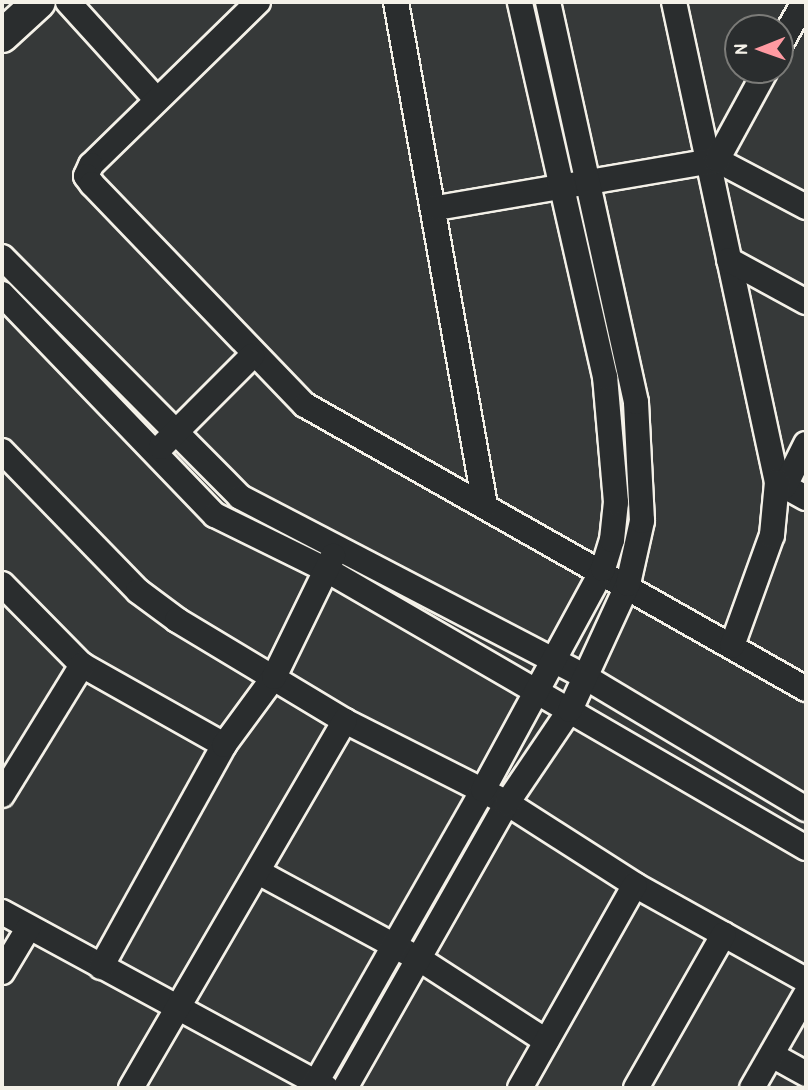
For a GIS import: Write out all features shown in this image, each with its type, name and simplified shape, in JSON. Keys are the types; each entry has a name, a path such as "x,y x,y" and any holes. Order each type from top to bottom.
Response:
{"main road":[{"path":"2,36 39,2"}],"street":[{"path":"68,2 156,99"},
{"path":"258,2 156,99 86,176 252,356 325,419 603,569 806,689"},
{"path":"396,2 437,208 485,505"},
{"path":"2,912 178,1012 318,1086 603,569 616,502 614,451 605,377 520,2"},
{"path":"345,1088 421,960 507,803 570,710 587,678 628,584 642,521 642,452 591,179 548,2"},
{"path":"674,2 712,160 729,260 789,489"},
{"path":"794,20 804,2"},
{"path":"712,160 758,84"},
{"path":"437,208 712,160 806,207"},
{"path":"2,257 173,435 240,497 338,545 587,678 806,809"},
{"path":"729,260 806,302"},
{"path":"2,295 215,515 327,570 806,848"},
{"path":"155,453 252,356"},
{"path":"732,646 806,444"},
{"path":"2,451 138,591 345,721 507,803 635,885 806,980"},
{"path":"102,967 224,745 274,677 338,545"},
{"path":"2,584 82,665 224,745"},
{"path":"2,795 82,665"},
{"path":"131,1088 178,1012 345,721"},
{"path":"258,872 421,960 546,1041"},
{"path":"520,1088 635,885"},
{"path":"2,972 29,928"},
{"path":"636,1088 724,934"},
{"path":"752,1088 806,995"},
{"path":"772,1055 806,1074"}]}
